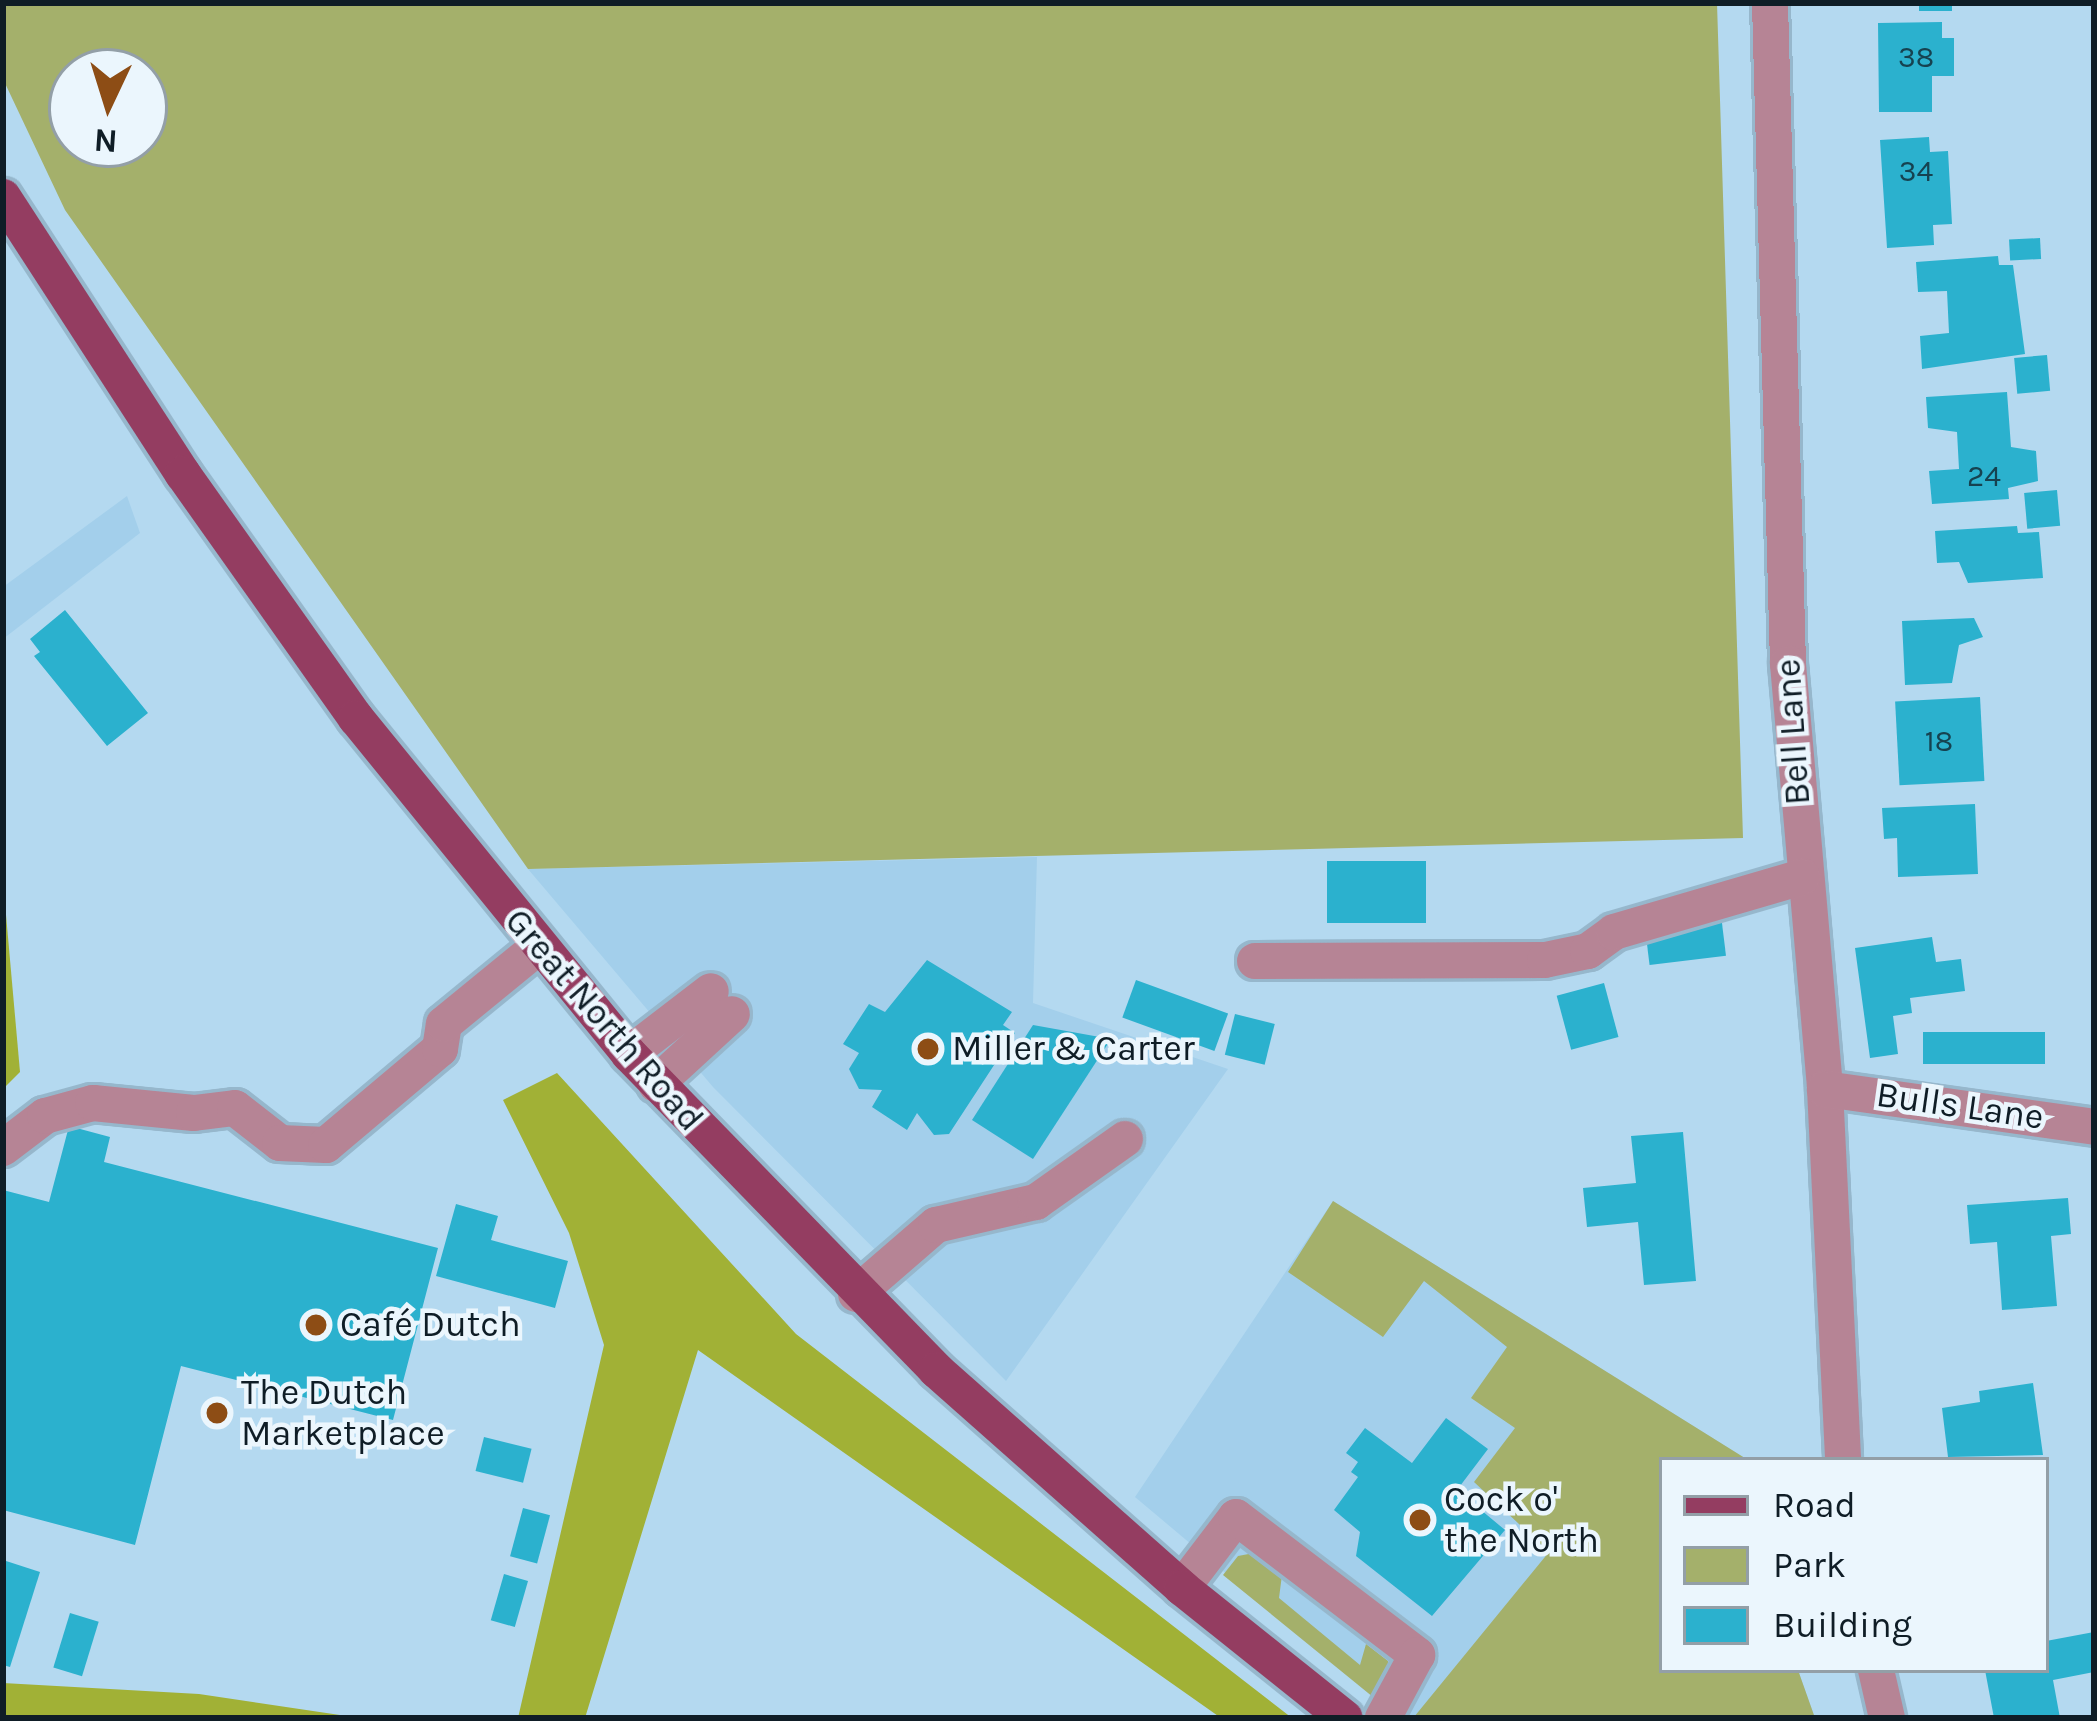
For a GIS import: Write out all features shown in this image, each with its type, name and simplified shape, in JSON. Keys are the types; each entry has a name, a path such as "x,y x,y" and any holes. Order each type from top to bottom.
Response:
{"main road":[{"name":"Great North Road","path":"3,197 236,549 537,948 629,1054 856,1294 1182,1588 1345,1718"}],"street":[{"name":"Bell Lane","path":"1770,3 1782,527 1802,877 1825,1089 1843,1457"},
{"path":"1255,961 1545,961 1588,951 1614,932 1802,877"},
{"path":"3,1148 45,1117 93,1102 194,1113 235,1108 280,1143 326,1145 440,1049 445,1024 537,948"},
{"path":"629,1054 722,1002 656,1084"},
{"name":"Bulls Lane","path":"1825,1089 2094,1127"},
{"path":"856,1294 936,1225 1036,1202 1125,1139"},
{"path":"1182,1588 1237,1517 1417,1655 1383,1718"},
{"path":"1877,1673 1886,1718"}],"shaded area":[{"path":"127,496 140,533 3,639 3,587"},
{"path":"1037,857 1033,1003 1228,1069 1006,1381 713,1087 528,869"},
{"path":"1333,1201 1743,1457 1659,1457 1659,1673 1799,1673 1815,1718 1415,1718 1373,1697 1135,1497"}],"green space":[{"path":"3,3 1717,3 1743,838 528,869 65,210 3,79"},
{"path":"3,881 20,1072 3,1089"},
{"path":"557,1073 796,1334 1292,1718 1221,1718 698,1350 585,1718 518,1718 604,1345 569,1233 503,1100"},
{"path":"1333,1201 1743,1457 1659,1457 1659,1673 1799,1673 1815,1718 1414,1717 1549,1552 1474,1482 1515,1428 1471,1398 1507,1347 1424,1281 1383,1337 1288,1272"},
{"path":"1254,1553 1282,1575 1279,1598 1360,1665 1366,1644 1388,1661 1389,1675 1373,1697 1223,1575 1238,1556"},
{"path":"3,1683 199,1694 360,1718 3,1718"}],"building":[{"path":"1919,3 1952,3 1952,11 1919,11"},
{"path":"1942,22 1942,38 1954,38 1954,76 1932,76 1932,112 1879,112 1878,23"},
{"path":"1929,137 1930,152 1948,151 1952,224 1933,225 1934,245 1887,248 1880,140"},
{"path":"2040,238 2041,259 2010,261 2009,240"},
{"path":"1998,256 1999,265 2013,265 2025,354 1922,369 1920,336 1949,333 1947,291 1918,292 1916,262"},
{"path":"2047,355 2050,391 2017,394 2014,358"},
{"path":"2007,392 2011,447 2036,451 2038,481 2008,488 2009,499 1932,504 1929,471 1959,469 1957,432 1928,428 1926,397"},
{"path":"2057,490 2060,526 2027,529 2024,493"},
{"path":"2017,526 2018,533 2039,532 2043,578 1968,583 1959,562 1937,563 1935,531"},
{"path":"65,610 148,713 107,746 34,656 40,652 30,639"},
{"path":"1974,618 1983,637 1959,645 1952,683 1905,685 1902,621"},
{"path":"1980,697 1984,781 1900,785 1895,701"},
{"path":"1975,804 1978,874 1898,877 1897,838 1884,839 1882,808"},
{"path":"1327,861 1426,861 1426,923 1327,923"},
{"path":"1721,915 1726,956 1650,965 1645,924"},
{"path":"1932,937 1936,962 1961,959 1965,991 1910,998 1912,1013 1893,1016 1898,1054 1870,1058 1855,948"},
{"name":"Miller & Carter","path":"927,960 1012,1012 1003,1025 1015,1033 949,1134 934,1135 917,1113 907,1130 872,1107 882,1090 859,1089 849,1069 859,1053 843,1044 869,1004 885,1012"},
{"path":"1136,980 1228,1014 1214,1051 1122,1018"},
{"path":"1604,983 1618,1037 1571,1050 1557,996"},
{"path":"1235,1014 1275,1024 1265,1065 1225,1055"},
{"path":"1033,1025 1111,1039 1033,1159 972,1120"},
{"path":"1923,1032 2045,1032 2045,1064 1923,1064"},
{"path":"69,1126 110,1137 104,1162 438,1248 393,1420 181,1366 135,1545 3,1510 3,1190 49,1202"},
{"path":"1683,1132 1696,1281 1644,1285 1638,1222 1587,1227 1583,1188 1636,1183 1631,1136"},
{"path":"2068,1198 2071,1234 2051,1236 2057,1306 2002,1310 1997,1242 1970,1244 1967,1205"},
{"path":"456,1204 498,1216 491,1240 568,1261 555,1308 436,1276"},
{"path":"2033,1383 2043,1455 1948,1457 1942,1408 1980,1402 1979,1391"},
{"name":"Cock o' the North","path":"1446,1418 1488,1449 1457,1490 1505,1530 1432,1616 1356,1556 1360,1532 1334,1510 1358,1477 1351,1472 1358,1462 1346,1453 1365,1428 1412,1463"},
{"path":"484,1437 532,1449 523,1483 476,1471"},
{"path":"523,1508 550,1515 537,1564 510,1556"},
{"path":"3,1560 40,1572 10,1667 3,1665"},
{"path":"504,1574 528,1581 515,1627 491,1620"},
{"path":"70,1613 99,1622 82,1676 53,1668"},
{"path":"2094,1632 2094,1672 2053,1680 2060,1718 1994,1718 1986,1673 2049,1673 2049,1640"}],"place":[{"name":"Miller & Carter","path":"928,1049"},
{"name":"Café Dutch","path":"316,1325"},
{"name":"The Dutch Marketplace","path":"217,1413"},
{"name":"Cock o' the North","path":"1420,1520"}]}
